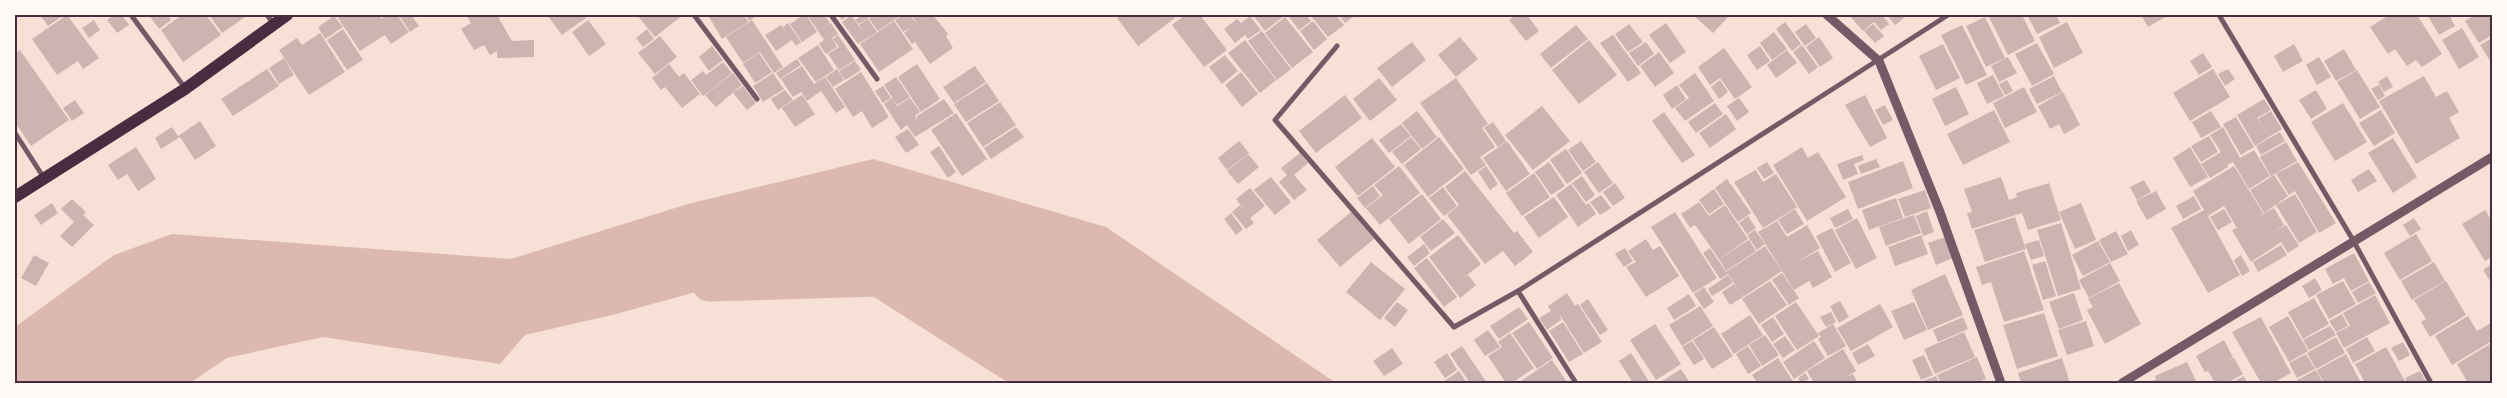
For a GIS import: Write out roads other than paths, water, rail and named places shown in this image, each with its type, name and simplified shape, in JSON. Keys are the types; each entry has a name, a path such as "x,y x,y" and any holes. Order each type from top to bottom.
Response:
{"main road":[{"path":"15,197 185,89 270,19 287,15"}],"street":[{"path":"131,15 185,89"},
{"path":"694,15 757,99"},
{"path":"832,15 877,79"},
{"path":"1827,15 1879,61 1940,212 2001,383"},
{"path":"1337,46 1276,120 1454,327 1518,292 1948,15"},
{"path":"2219,15 2353,240 2431,383"},
{"path":"15,133 44,178"},
{"path":"2122,383 2353,240 2492,157"},
{"path":"1518,292 1576,383"}],"waterway":[{"path":"710,282 879,277 1045,383"}]}
